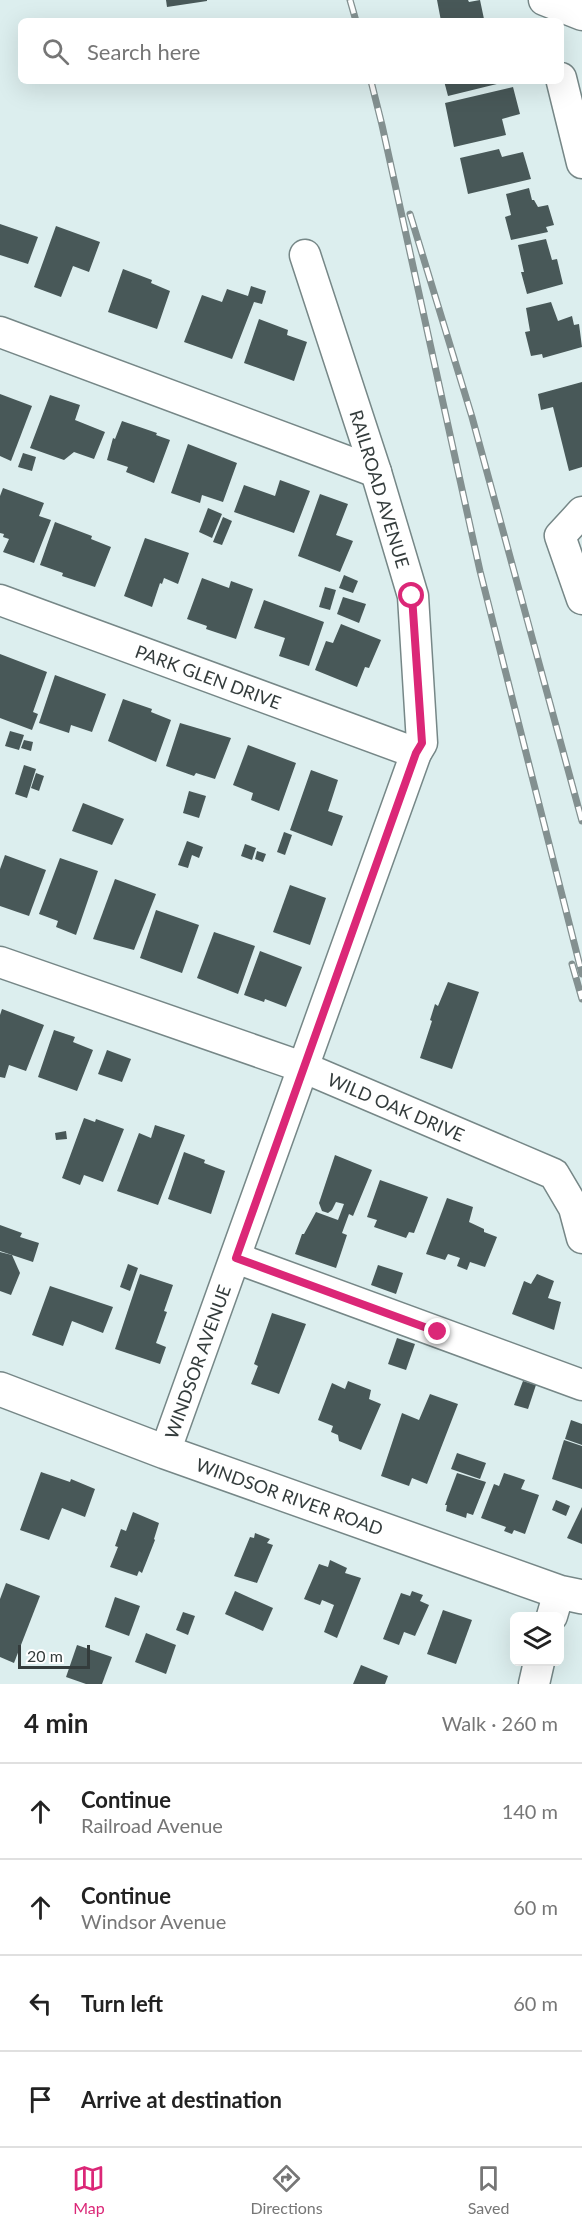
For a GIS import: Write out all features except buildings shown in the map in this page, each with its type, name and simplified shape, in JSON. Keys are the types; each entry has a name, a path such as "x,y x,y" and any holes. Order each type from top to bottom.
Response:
{"main road":[{"name":"WINDSOR RIVER ROAD","path":"0,1389 564,1602"}],"street":[{"path":"543,0 582,15"},
{"path":"543,0 546,18"},
{"path":"562,84 582,163"},
{"name":"RAILROAD AVENUE","path":"304,1068 416,753 422,743 412,596 376,472 305,255"},
{"path":"0,332 376,472"},
{"path":"582,512 560,536 582,599"},
{"name":"PARK GLEN DRIVE","path":"0,600 416,753"},
{"name":"WILD OAK DRIVE","path":"0,962 304,1068 554,1174 574,1208 582,1238"},
{"name":"WINDSOR AVENUE","path":"165,1452 304,1068"},
{"path":"236,1258 582,1385"},
{"path":"534,1684 539,1666"}],"railway":[{"path":"350,0 355,18"},
{"path":"372,84 480,571 582,974"},
{"path":"410,214 472,417 582,821"},
{"path":"572,964 582,999"}],"route":[{"path":"412,596 422,743 416,753 236,1258 438,1332"}]}
